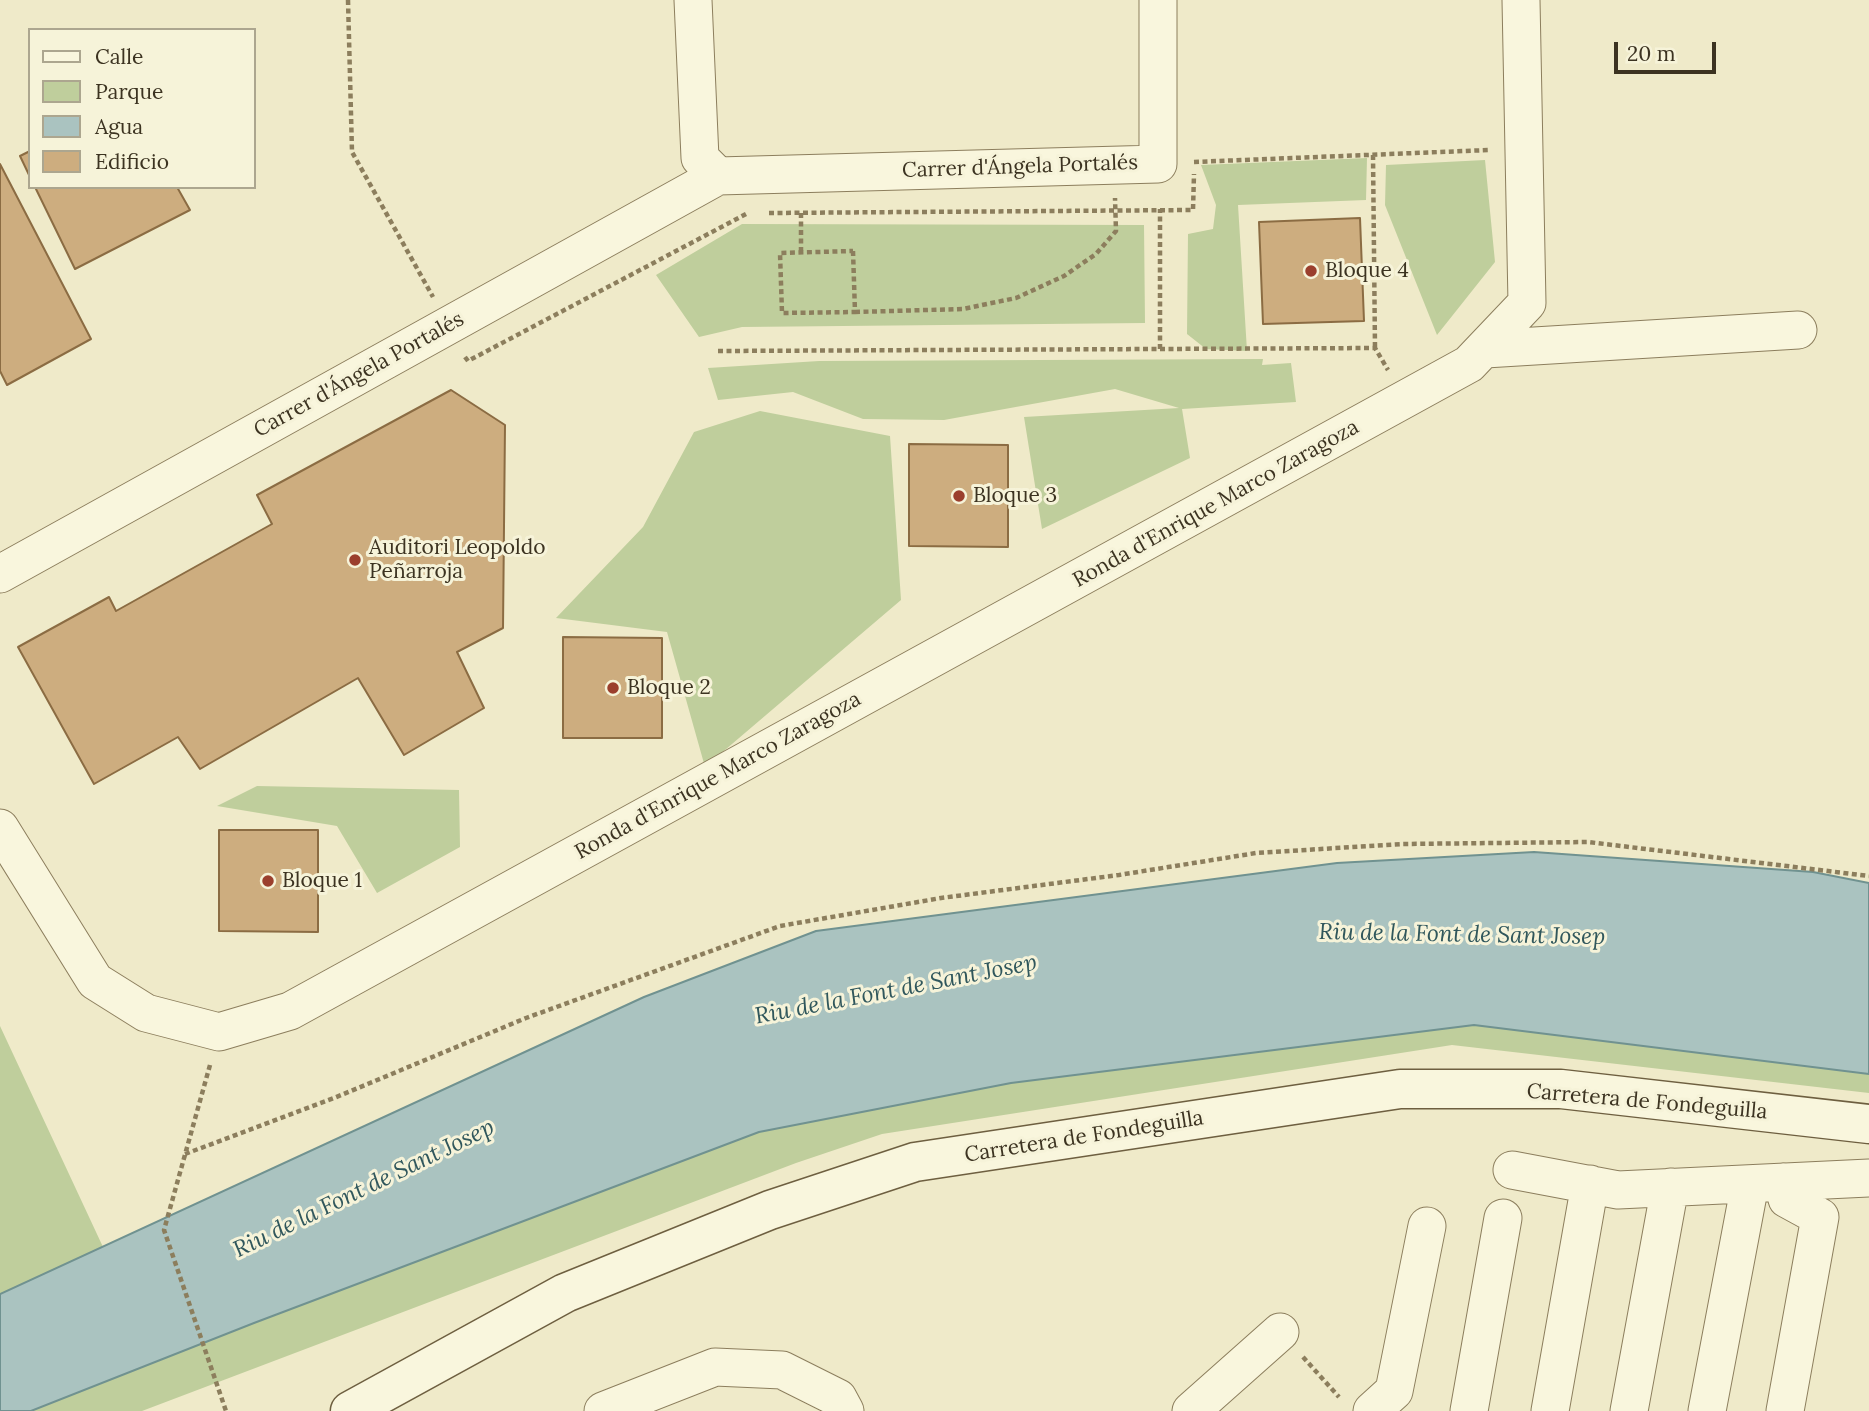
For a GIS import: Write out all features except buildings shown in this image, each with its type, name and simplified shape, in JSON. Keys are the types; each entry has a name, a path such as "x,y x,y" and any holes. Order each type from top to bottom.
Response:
{"main road":[{"name":"Carretera de Fondeguilla","path":"350,1411 565,1293 769,1210 915,1162 1400,1089 1560,1089 1869,1124"}],"street":[{"path":"693,0 700,158 718,176"},
{"name":"Carrer d'Ángela Portalés","path":"0,574 718,176 1158,164 1158,0"},
{"name":"Ronda d'Enrique Marco Zaragoza","path":"219,1032 290,1011 1469,365 1527,303 1521,0"},
{"path":"1485,349 1798,330"},
{"path":"0,828 95,981 146,1013 219,1032"},
{"path":"1512,1170 1618,1190 1869,1178"},
{"path":"1707,1411 1766,1183"},
{"path":"1766,1183 1787,1199 1821,1217 1785,1411"},
{"path":"1550,1411 1591,1184"},
{"path":"1629,1411 1670,1187"},
{"path":"1469,1411 1503,1218"},
{"path":"1357,1406 1394,1391 1427,1226"},
{"path":"1191,1411 1280,1332"},
{"path":"603,1411 715,1367 782,1370 838,1398 845,1411"}],"path":[{"path":"348,0 352,152 468,361 743,214 755,214"},
{"path":"1158,164 1524,148"},
{"path":"1373,155 1375,348 1405,400"},
{"path":"766,214 1115,208 1193,210 1195,162"},
{"path":"855,312 853,251 780,253 782,313 855,312 963,309 1016,298 1065,276 1096,254 1116,232 1115,165"},
{"path":"1160,209 1160,349"},
{"path":"801,213 801,252"},
{"path":"718,351 1375,348"},
{"path":"185,1154 334,1098 526,1018 780,926 941,898 1119,875 1256,853 1402,844 1588,842 1869,876"},
{"path":"219,1032 164,1230 226,1411"},
{"path":"1280,1332 1357,1406"}],"green space":[{"path":"1367,158 1366,200 1238,205 1247,351 1206,349 1187,334 1188,234 1213,229 1216,205 1201,165"},
{"path":"1485,160 1495,262 1437,335 1385,205 1386,165"},
{"path":"742,224 1144,225 1145,323 742,327 699,337 656,275"},
{"path":"1263,359 1262,365 1291,363 1296,402 1182,409 1190,458 1042,529 1024,417 1179,408 1115,389 944,420 863,419 793,392 718,400 708,368 819,361"},
{"path":"760,411 890,436 901,600 705,767 667,632 556,618 643,527 694,432"},
{"path":"257,786 459,790 460,847 377,893 337,826 217,806"},
{"path":"1474,1025 1869,1074 1869,1093 1452,1045 882,1134 796,1163 142,1411 31,1411 254,1323 759,1132 1011,1083"},
{"path":"0,1026 103,1247 0,1294"}],"water":[{"name":"Riu de la Font de Sant Josep","path":"1534,852 1813,872 1869,883 1869,1074 1474,1025 1011,1083 759,1132 254,1323 31,1411 0,1411 0,1294 644,997 816,931 1337,863"}],"place":[{"name":"Bloque 4","path":"1311,271"},
{"name":"Bloque 3","path":"959,496"},
{"name":"Auditori Leopoldo Peñarroja","path":"355,560"},
{"name":"Bloque 2","path":"613,688"},
{"name":"Bloque 1","path":"268,881"}]}
